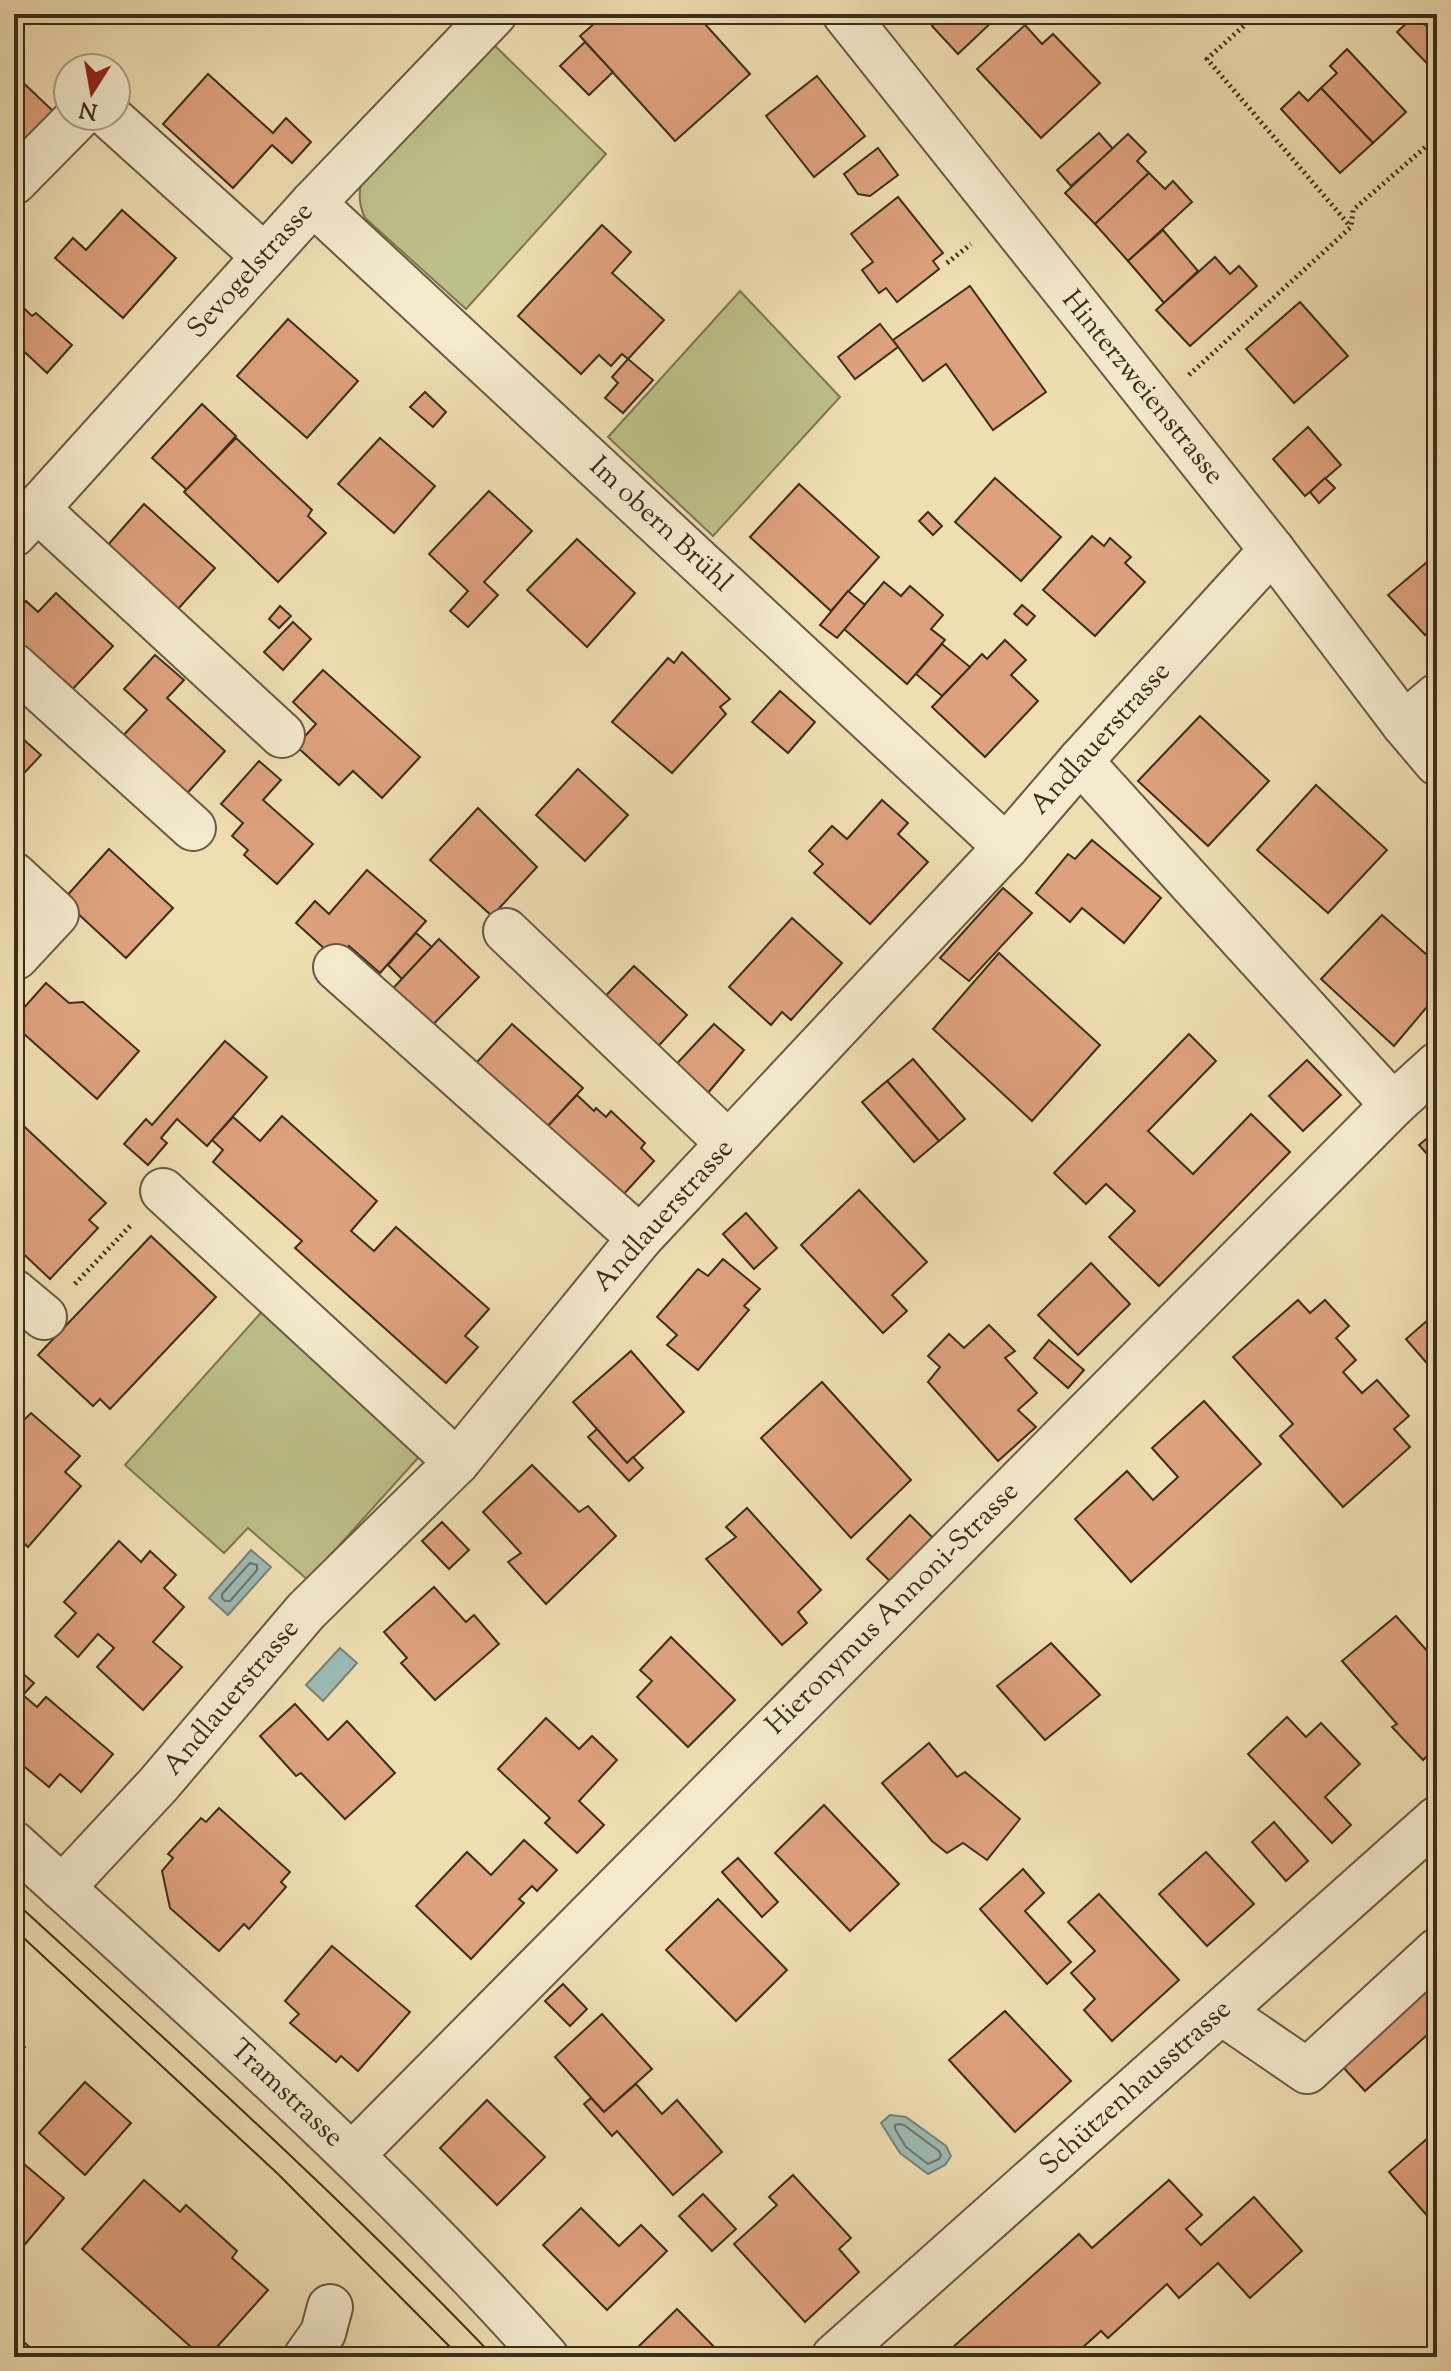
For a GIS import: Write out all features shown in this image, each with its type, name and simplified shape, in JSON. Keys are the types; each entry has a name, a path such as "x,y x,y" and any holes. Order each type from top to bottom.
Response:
{"street":[{"name":"Sevogelstrasse","path":"25,522 264,256 494,14"},
{"name":"Hinterzweienstrasse","path":"845,14 1272,550 1437,763"},
{"path":"14,182 63,132"},
{"path":"127,132 264,256"},
{"name":"Im obern Brühl","path":"313,203 1006,847"},
{"path":"25,522 282,735"},
{"name":"Andlauerstrasse","path":"62,1888 158,1785 306,1611 457,1462 640,1238 1006,847 1272,550"},
{"path":"14,666 193,828"},
{"path":"1404,724 1437,696"},
{"path":"1080,761 1393,1105"},
{"path":"14,875 56,914 16,957"},
{"path":"506,931 728,1143"},
{"path":"336,967 640,1238"},
{"name":"Hieronymus Annoni-Strasse","path":"352,2155 1393,1105 1437,1065"},
{"path":"163,1191 457,1462"},
{"name":"Schützenhausstrasse","path":"834,2357 1437,1819"},
{"name":"Tramstrasse","path":"14,1844 352,2155 501,2306 546,2357"},
{"path":"1221,2012 1307,2071 1437,1951"},
{"path":"306,2357 323,2333 330,2307"}],"path":[{"path":"1257,14 1207,59 1351,227"},
{"path":"1156,405 1351,227 1353,210 1437,137"},
{"path":"29,1304 163,1191"},
{"path":"1148,2357 1154,2352 1158,2357"}],"green space":[{"path":"490,41 606,154 466,309 365,218 360,187 362,176"},
{"path":"740,291 840,397 713,536 608,437"},
{"path":"266,1307 426,1449 308,1580 248,1528 224,1553 125,1465"}],"water":[{"path":"251,1550 271,1567 228,1615 209,1598"},
{"path":"340,1648 357,1663 323,1701 306,1685"},
{"path":"890,2115 906,2117 946,2146 951,2156 945,2165 928,2174 900,2153 881,2123"}],"building":[{"path":"605,14 696,14 750,74 675,141 580,36"},
{"path":"944,14 992,14 996,18 958,54 932,26"},
{"path":"1416,14 1425,25 1437,14 1437,74 1397,32"},
{"path":"1025,25 1042,44 1053,34 1100,83 1041,138 977,69"},
{"path":"585,42 613,72 589,95 560,66"},
{"path":"1347,49 1406,112 1373,143 1321,88 1337,73 1330,66"},
{"path":"14,74 52,110 52,114 14,154"},
{"path":"208,74 273,133 286,118 311,142 292,163 272,145 233,188 163,124"},
{"path":"817,76 865,136 814,177 766,116"},
{"path":"1321,88 1373,143 1340,173 1281,109 1299,92 1308,101"},
{"path":"1099,133 1113,149 1071,186 1057,170"},
{"path":"1128,134 1146,152 1137,161 1149,173 1095,224 1065,193"},
{"path":"878,148 898,175 870,196 858,194 844,174"},
{"path":"1149,173 1165,189 1173,181 1192,202 1128,261 1095,224"},
{"path":"898,197 943,253 933,261 939,269 897,302 886,288 879,293 862,270 873,262 851,234"},
{"path":"122,210 176,258 123,318 55,258 73,238 86,250"},
{"path":"602,225 631,252 612,273 664,320 628,359 622,354 611,366 599,355 581,374 518,316"},
{"path":"1163,230 1198,271 1164,303 1128,261"},
{"path":"1215,257 1230,274 1239,266 1257,286 1190,346 1156,310"},
{"path":"970,286 1046,392 993,430 946,364 923,381 893,340"},
{"path":"14,299 32,316 36,313 72,345 47,373 14,342"},
{"path":"1300,302 1348,356 1294,403 1246,349"},
{"path":"288,319 358,381 307,438 237,376"},
{"path":"880,324 898,347 855,379 838,357"},
{"path":"628,359 653,380 623,413 605,398 618,383 612,377"},
{"path":"425,392 446,412 433,427 410,407"},
{"path":"202,404 236,436 187,490 152,458"},
{"path":"1308,427 1341,465 1305,496 1273,459"},
{"path":"236,438 312,510 308,516 326,533 278,582 184,492"},
{"path":"380,438 435,486 394,533 338,484"},
{"path":"995,478 1061,537 1021,581 955,522"},
{"path":"1325,478 1335,488 1319,503 1310,492"},
{"path":"799,484 879,557 831,611 750,537"},
{"path":"489,491 532,531 484,582 498,595 468,627 450,611 468,591 429,554"},
{"path":"144,504 215,568 178,609 107,546"},
{"path":"928,512 942,526 933,535 919,521"},
{"path":"1092,536 1104,546 1110,538 1131,557 1125,563 1145,582 1095,636 1043,590"},
{"path":"577,539 635,593 587,647 527,590"},
{"path":"1433,557 1437,562 1437,624 1425,635 1388,595"},
{"path":"884,582 901,596 910,586 943,615 931,629 945,640 907,684 844,629"},
{"path":"848,591 865,605 837,638 820,625"},
{"path":"56,593 113,646 68,694 16,645 24,636 14,627 14,614 26,601 38,612"},
{"path":"1022,605 1035,616 1027,625 1014,614"},
{"path":"280,606 291,616 279,628 269,619"},
{"path":"293,622 311,639 283,670 264,652"},
{"path":"1005,640 1026,660 1011,675 1038,701 985,757 932,707 982,654 987,659"},
{"path":"942,644 970,667 942,696 916,674"},
{"path":"682,652 730,699 720,707 726,714 672,773 612,722 668,658 674,663"},
{"path":"155,655 184,680 167,698 225,751 183,798 119,740 147,710 124,689"},
{"path":"323,670 420,757 382,798 353,771 339,785 296,746 316,724 293,702"},
{"path":"780,691 815,722 788,753 752,722"},
{"path":"1200,716 1269,781 1208,846 1138,781"},
{"path":"14,731 41,755 14,784"},
{"path":"259,761 281,780 263,800 313,844 277,884 244,855 248,850 232,836 243,823 221,804"},
{"path":"578,769 628,815 585,861 536,815"},
{"path":"1316,785 1387,850 1328,913 1257,850"},
{"path":"882,800 908,823 898,834 928,862 870,924 814,873 823,864 809,851 832,826 847,839"},
{"path":"478,808 537,867 492,916 430,860"},
{"path":"1092,840 1161,898 1124,943 1082,908 1070,922 1036,893 1068,854 1075,859"},
{"path":"109,849 173,908 126,958 63,900"},
{"path":"367,870 426,921 380,973 349,946 337,960 296,923 315,901 329,914"},
{"path":"1003,888 1032,913 969,981 940,958"},
{"path":"1382,915 1437,964 1437,995 1394,1046 1321,979"},
{"path":"792,918 842,963 791,1020 782,1012 771,1025 729,987"},
{"path":"416,933 432,947 402,979 388,965"},
{"path":"439,939 479,977 424,1034 385,997"},
{"path":"999,953 1100,1045 1032,1121 933,1029"},
{"path":"634,966 687,1015 652,1053 597,1005"},
{"path":"46,983 69,1003 83,1002 139,1051 97,1099 14,1025 14,1019"},
{"path":"512,1024 583,1088 547,1127 467,1073"},
{"path":"714,1024 744,1050 702,1100 669,1072"},
{"path":"1189,1034 1216,1061 1148,1131 1193,1174 1251,1114 1290,1152 1159,1286 1109,1237 1135,1211 1106,1184 1086,1204 1054,1173"},
{"path":"225,1041 267,1077 207,1146 177,1119 161,1138 167,1143 148,1165 124,1144 146,1119 152,1125"},
{"path":"913,1059 965,1119 939,1141 887,1081"},
{"path":"1307,1060 1341,1095 1303,1131 1269,1096"},
{"path":"887,1081 939,1141 914,1162 862,1102"},
{"path":"577,1095 594,1111 596,1108 606,1117 611,1111 645,1143 641,1148 654,1161 612,1207 547,1127"},
{"path":"282,1116 377,1201 351,1231 374,1251 396,1227 489,1309 465,1336 478,1347 446,1383 295,1248 302,1241 213,1162 223,1150 212,1140 233,1117 260,1141"},
{"path":"14,1117 106,1203 89,1220 98,1228 50,1279 14,1245"},
{"path":"1437,1130 1437,1165 1419,1145"},
{"path":"859,1190 927,1262 892,1295 907,1311 883,1333 801,1245"},
{"path":"746,1213 777,1248 754,1269 723,1234"},
{"path":"151,1236 216,1297 110,1409 100,1399 93,1406 38,1355"},
{"path":"723,1259 760,1289 744,1306 749,1310 698,1370 667,1345 677,1335 657,1317 698,1269 708,1276"},
{"path":"1091,1263 1130,1304 1078,1355 1038,1315"},
{"path":"1298,1300 1310,1313 1325,1300 1349,1326 1336,1338 1356,1360 1343,1372 1362,1393 1377,1380 1409,1416 1394,1429 1410,1447 1343,1507 1280,1436 1293,1424 1233,1357"},
{"path":"1437,1312 1437,1375 1406,1339"},
{"path":"989,1325 1015,1351 1005,1358 1037,1393 1018,1410 1036,1427 998,1461 928,1382 940,1367 928,1356 949,1334 964,1348"},
{"path":"1049,1340 1084,1370 1068,1388 1034,1358"},
{"path":"631,1351 684,1412 627,1463 573,1402"},
{"path":"822,1382 911,1480 851,1538 761,1438"},
{"path":"1204,1401 1261,1464 1131,1582 1075,1519 1127,1471 1153,1500 1178,1477 1152,1448"},
{"path":"31,1413 80,1456 65,1472 81,1486 28,1547 14,1534 14,1430"},
{"path":"597,1429 627,1463 633,1457 643,1468 629,1481 588,1437"},
{"path":"532,1465 579,1512 588,1506 616,1536 546,1604 508,1562 521,1553 483,1512"},
{"path":"747,1508 821,1590 798,1612 807,1623 782,1645 706,1559 736,1537 726,1527"},
{"path":"910,1515 935,1540 892,1583 867,1559"},
{"path":"442,1522 469,1550 449,1569 422,1541"},
{"path":"119,1541 141,1562 150,1551 176,1575 164,1588 184,1607 153,1642 182,1667 143,1710 97,1667 114,1648 98,1634 78,1657 55,1636 76,1613 64,1602"},
{"path":"1437,1580 1437,1596 1429,1587"},
{"path":"434,1587 466,1622 474,1615 499,1644 435,1700 401,1663 407,1658 384,1632"},
{"path":"1396,1616 1437,1662 1437,1699 1430,1706 1437,1714 1437,1747 1423,1760 1392,1727 1397,1724 1342,1661"},
{"path":"671,1637 735,1700 688,1747 637,1697 652,1681 640,1670"},
{"path":"1051,1643 1100,1695 1045,1740 997,1686"},
{"path":"14,1666 34,1683 23,1695 37,1707 46,1697 113,1754 81,1792 60,1774 49,1787 14,1758"},
{"path":"295,1704 328,1740 347,1721 395,1773 345,1819 301,1773 296,1776 260,1736"},
{"path":"1287,1717 1306,1737 1321,1723 1360,1764 1325,1797 1351,1825 1332,1843 1248,1754"},
{"path":"546,1718 579,1749 592,1736 617,1760 579,1801 604,1825 577,1853 545,1823 550,1818 498,1769"},
{"path":"929,1743 957,1777 965,1772 1020,1819 987,1860 963,1843 947,1853 932,1841 882,1783"},
{"path":"824,1805 899,1884 850,1931 775,1853"},
{"path":"219,1808 290,1872 281,1882 286,1887 249,1929 244,1924 219,1951 170,1908 162,1871 173,1858 168,1854 201,1818 206,1822"},
{"path":"1274,1822 1308,1861 1286,1881 1252,1842"},
{"path":"524,1840 557,1870 537,1891 532,1886 519,1899 524,1903 471,1959 416,1906 467,1852 491,1875"},
{"path":"1206,1852 1254,1904 1207,1946 1159,1894"},
{"path":"738,1858 778,1902 762,1917 722,1872"},
{"path":"1023,1869 1044,1893 1025,1911 1071,1962 1047,1984 980,1909"},
{"path":"1099,1894 1179,1980 1112,2041 1084,2010 1095,1999 1071,1973 1095,1951 1068,1922"},
{"path":"718,1899 787,1970 736,2021 666,1950"},
{"path":"332,1946 410,2012 358,2071 341,2056 336,2062 290,2023 299,2014 285,2001"},
{"path":"1437,1976 1437,2026 1365,2091 1341,2065"},
{"path":"563,1984 587,2009 570,2026 545,2001"},
{"path":"1005,2011 1071,2081 1015,2132 949,2060"},
{"path":"602,2014 652,2069 604,2112 555,2057"},
{"path":"14,2037 25,2047 14,2060"},
{"path":"85,2082 131,2123 85,2175 39,2133"},
{"path":"636,2084 662,2114 677,2100 722,2152 673,2195 617,2131 612,2136 584,2104 591,2098 604,2112"},
{"path":"487,2100 545,2157 497,2205 440,2148"},
{"path":"1437,2130 1437,2227 1389,2172"},
{"path":"17,2158 64,2198 21,2249 14,2243 14,2162"},
{"path":"793,2175 851,2238 839,2249 859,2272 805,2322 734,2244 777,2205 769,2197"},
{"path":"144,2180 180,2212 186,2205 237,2251 232,2258 268,2290 208,2357 202,2357 82,2249"},
{"path":"1169,2180 1202,2215 1186,2229 1201,2245 1254,2197 1302,2251 1250,2298 1218,2263 1179,2298 1167,2284 1108,2338 1101,2331 1072,2357 942,2357 1079,2234 1092,2248"},
{"path":"703,2194 736,2229 712,2251 679,2216"},
{"path":"581,2208 619,2246 641,2225 667,2251 607,2310 543,2245"},
{"path":"677,2309 724,2357 637,2357 632,2353"},
{"path":"14,2333 33,2350 27,2357 14,2357"}],"tram line":[{"path":"14,1901 318,2182 494,2357"},
{"path":"14,1929 278,2174 460,2357"}]}
